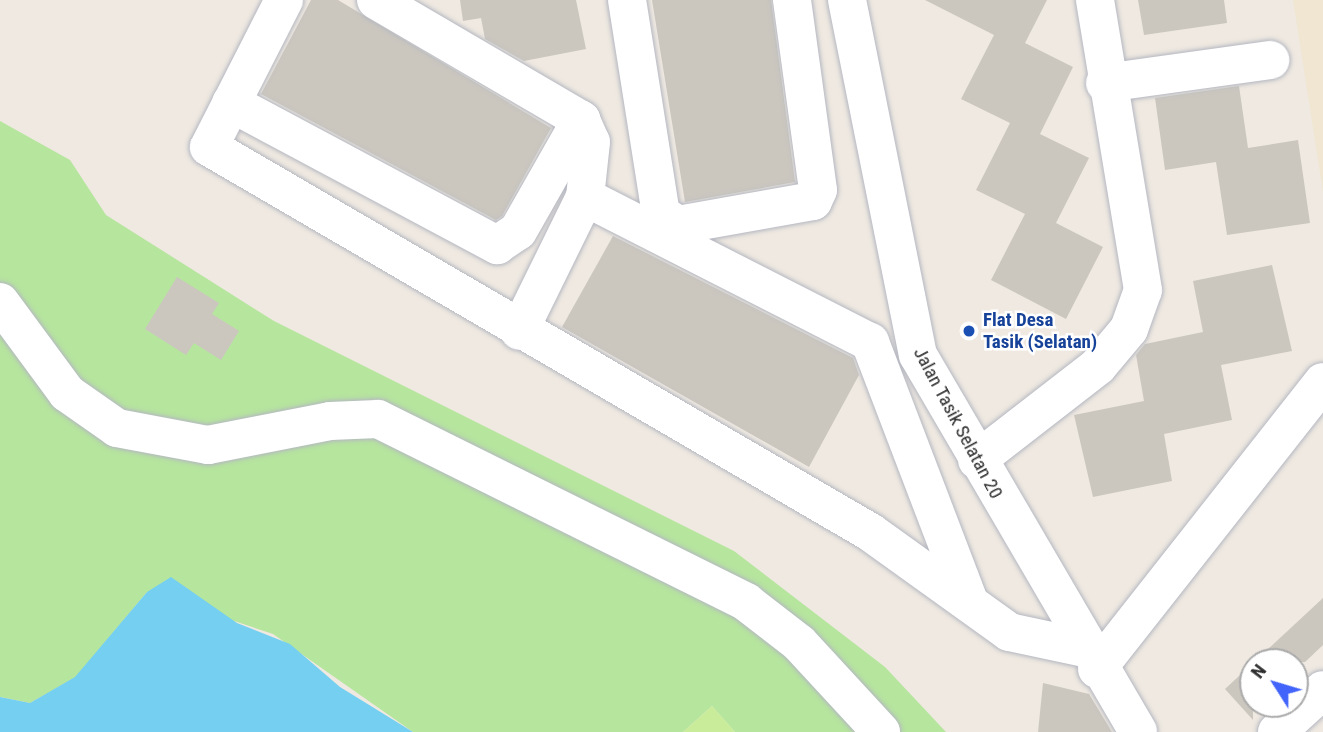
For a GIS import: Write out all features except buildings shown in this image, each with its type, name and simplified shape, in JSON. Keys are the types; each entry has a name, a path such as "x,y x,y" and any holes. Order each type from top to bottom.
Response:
{"street":[{"path":"284,0 209,147 519,331 870,532 968,599 1009,632 1091,659 1323,382"},
{"path":"627,0 661,214 678,225 813,201 818,190 792,0"},
{"name":"Jalan Tasik Selatan 20","path":"847,0 906,315 918,355 1091,659 1138,732"},
{"path":"977,460 1098,366 1129,328 1143,290 1105,83 1095,0"},
{"path":"395,4 580,120 592,142 585,197 519,331"},
{"path":"1105,83 1270,60"},
{"path":"231,103 497,245 518,232 580,120"},
{"path":"585,197 870,342 968,599"},
{"path":"0,302 67,393 117,428 208,445 330,421 378,419 746,602 799,643 881,732"},
{"path":"1277,732 1323,690"}],"shaded area":[{"path":"1293,0 1323,0 1323,192"}],"green space":[{"path":"0,121 70,160 106,215 274,321 734,551 885,667 946,732 735,732 712,706 683,732 413,732 273,634 147,592 76,677 30,703 0,697"},
{"path":"712,706 735,732 683,732"}],"water":[{"path":"171,577 237,623 290,644 340,687 413,732 0,732 0,697 30,703 75,677 147,592"}],"place":[{"name":"Flat Desa Tasik (Selatan)","path":"969,331"}]}
